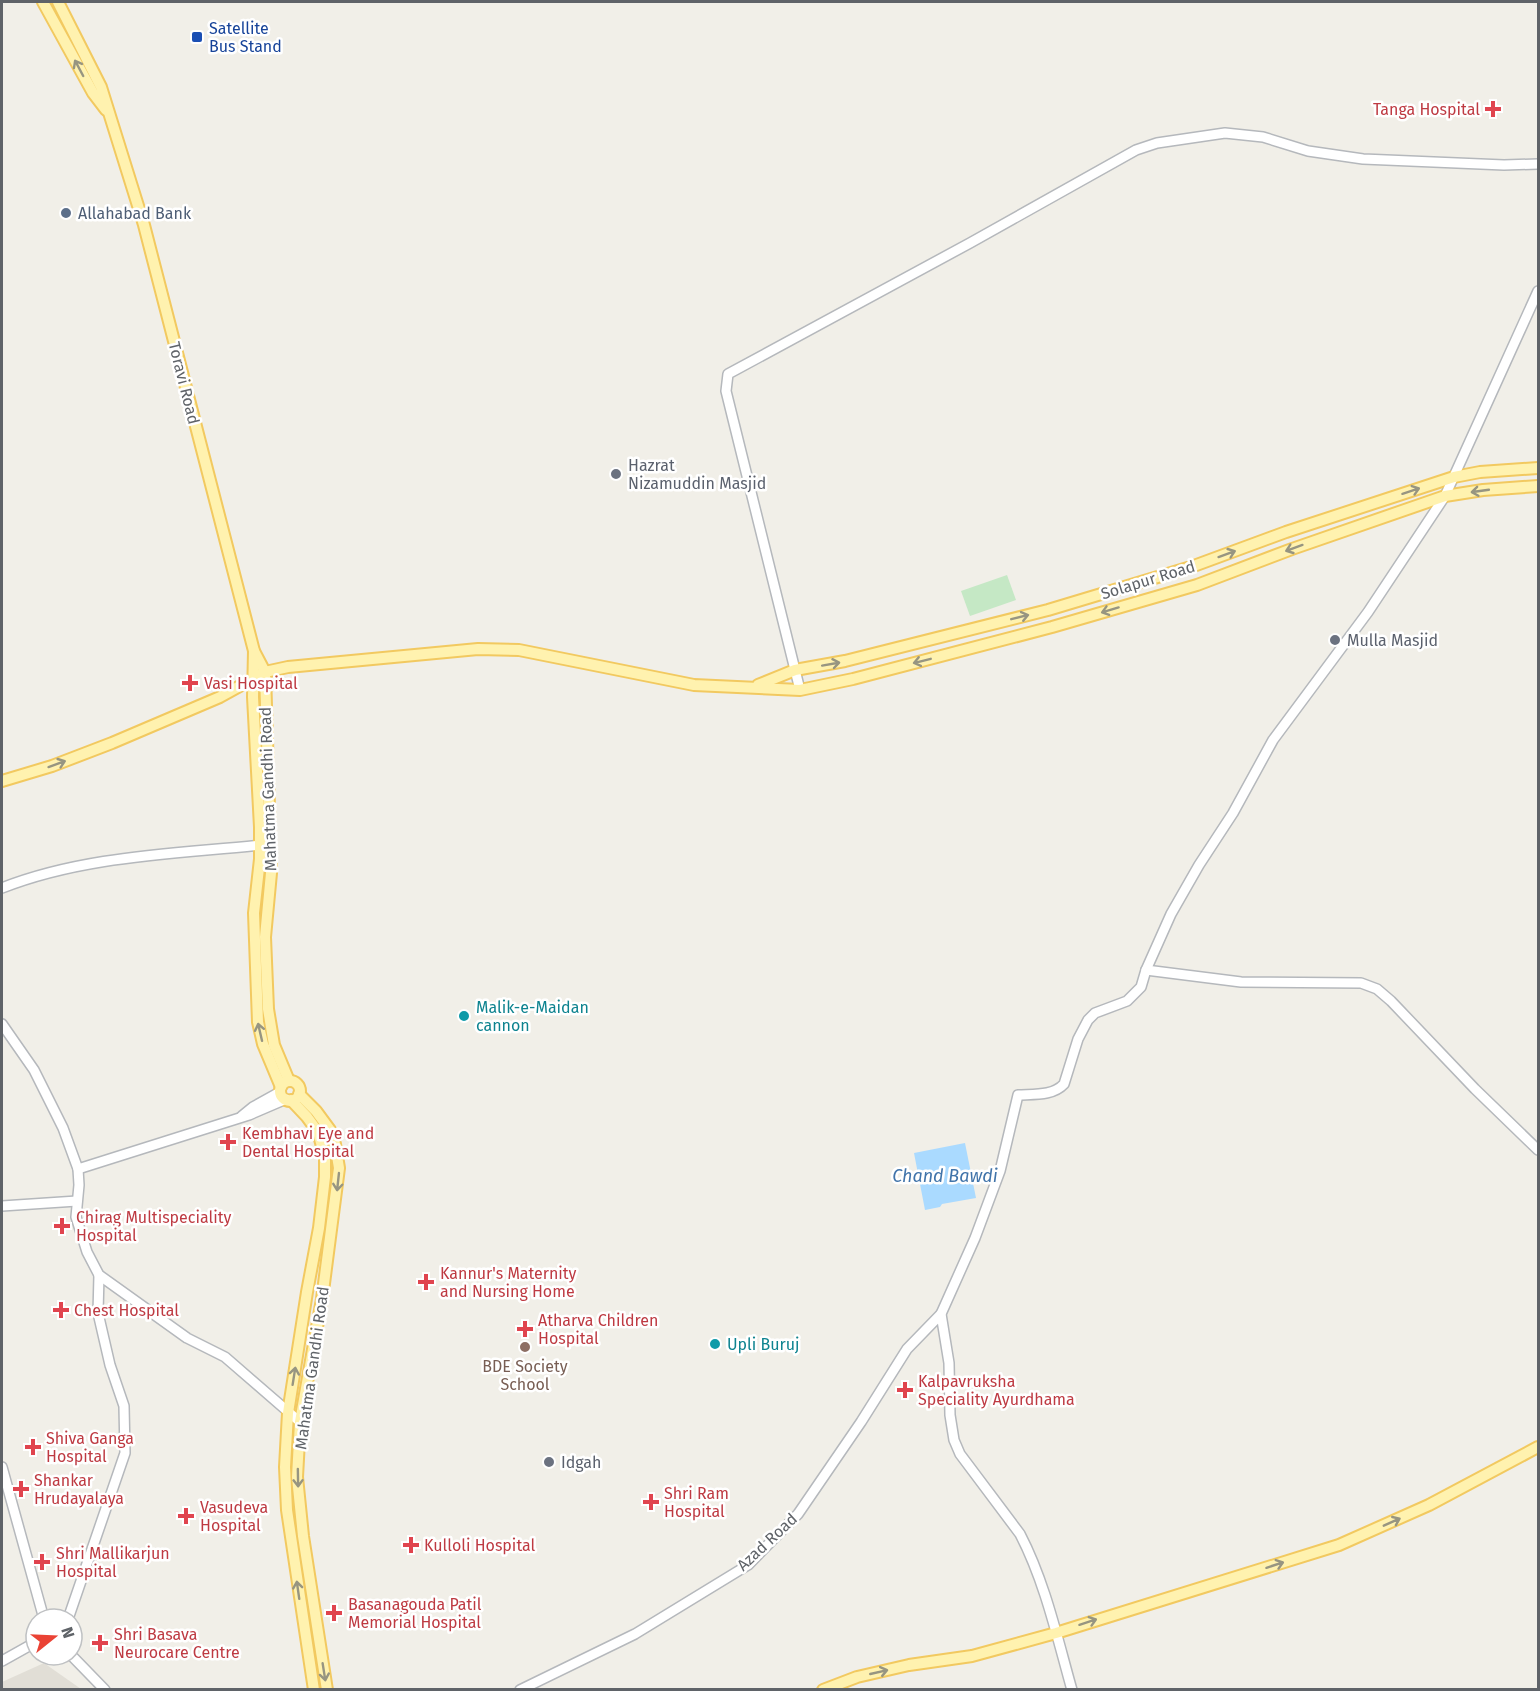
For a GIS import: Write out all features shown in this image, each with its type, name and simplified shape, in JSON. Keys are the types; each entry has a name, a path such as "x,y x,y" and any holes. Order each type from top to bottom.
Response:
{"main road":[{"name":"Toravi Road","path":"43,2 93,93 111,117"},
{"name":"Toravi Road","path":"58,2 101,87 144,225 254,651"},
{"name":"Solapur Road","path":"755,686 795,670 845,661 1047,610 1191,567 1286,532 1454,477 1480,472 1539,468"},
{"name":"Solapur Road","path":"2,781 52,766 134,734 220,697 265,672 288,667 478,649 519,650 693,685 755,686 800,690 853,679 1052,627 1197,585 1445,496 1483,490 1539,486"},
{"name":"Mahatma Gandhi Road","path":"254,651 265,672 271,873 265,938 268,1009 274,1045 287,1092 316,1111 330,1130 339,1168 322,1299 300,1422 297,1478 303,1536 327,1689"},
{"name":"Mahatma Gandhi Road","path":"254,651 253,678 260,844 254,913 258,1022 263,1044 287,1092 318,1132 323,1146 326,1177 288,1413 285,1467 287,1510 314,1689"},
{"path":"823,1689 857,1677 909,1665 972,1656 1056,1633 1344,1543 1429,1505 1539,1447"}],"street":[{"path":"800,690 726,391 728,374 981,238 1136,150 1157,143 1226,133 1263,137 1308,151 1363,159 1504,165 1539,164"},
{"path":"1072,1689 1035,1566 1020,1534 960,1454 954,1440 950,1415 949,1363 941,1314 975,1238 1000,1171 1018,1095 1053,1092 1060,1089 1064,1084 1078,1039 1088,1020 1095,1013 1127,1001 1141,987 1146,970 1171,914 1233,813 1273,740 1368,612 1445,496 1539,291"},
{"path":"2,888 39,875 93,863 260,844"},
{"path":"1146,970 1241,982 1361,983 1377,989 1475,1089 1539,1150"},
{"path":"2,1024 34,1070 63,1128 78,1169 76,1217 87,1252 99,1275 187,1338 225,1357 300,1422"},
{"path":"78,1169 260,1112 287,1092"},
{"path":"2,1206 77,1200"},
{"path":"72,1607 125,1453 124,1406 110,1365 98,1313 99,1275"},
{"name":"Azad Road","path":"520,1689 635,1634 748,1564 798,1514 853,1434 906,1349 941,1314"},
{"path":"2,1467 41,1607"},
{"path":"2,1661 24,1649"},
{"path":"83,1667 105,1689"}],"shaded area":[{"path":"35,1667 50,1667 81,1689 2,1689 2,1682"}],"green space":[{"path":"1007,575 1016,600 970,616 961,591"}],"water":[{"name":"Chand Bawdi","path":"965,1143 976,1198 942,1204 940,1207 925,1210 914,1153"}],"place":[{"name":"Satellite Bus Stand","path":"197,37"},
{"name":"Tanga Hospital","path":"1493,109"},
{"name":"Allahabad Bank","path":"66,213"},
{"name":"Hazrat Nizamuddin Masjid","path":"616,474"},
{"name":"Mulla Masjid","path":"1335,640"},
{"name":"Vasi Hospital","path":"190,683"},
{"name":"Malik-e-Maidan cannon","path":"464,1016"},
{"name":"Kembhavi Eye and Dental Hospital","path":"228,1142"},
{"name":"Chirag Multispeciality Hospital","path":"62,1226"},
{"name":"Kannur's Maternity and Nursing Home","path":"426,1282"},
{"name":"Chest Hospital","path":"61,1310"},
{"name":"Atharva Children Hospital","path":"525,1329"},
{"name":"Upli Buruj","path":"715,1344"},
{"name":"BDE Society School","path":"525,1347"},
{"name":"Kalpavruksha Speciality Ayurdhama","path":"905,1390"},
{"name":"Shiva Ganga Hospital","path":"33,1447"},
{"name":"Idgah","path":"549,1462"},
{"name":"Shankar Hrudayalaya","path":"21,1489"},
{"name":"Shri Ram Hospital","path":"651,1502"},
{"name":"Vasudeva Hospital","path":"186,1516"},
{"name":"Kulloli Hospital","path":"411,1545"},
{"name":"Shri Mallikarjun Hospital","path":"42,1562"},
{"name":"Basanagouda Patil Memorial Hospital","path":"334,1613"},
{"name":"Shri Basava Neurocare Centre","path":"100,1643"}]}
